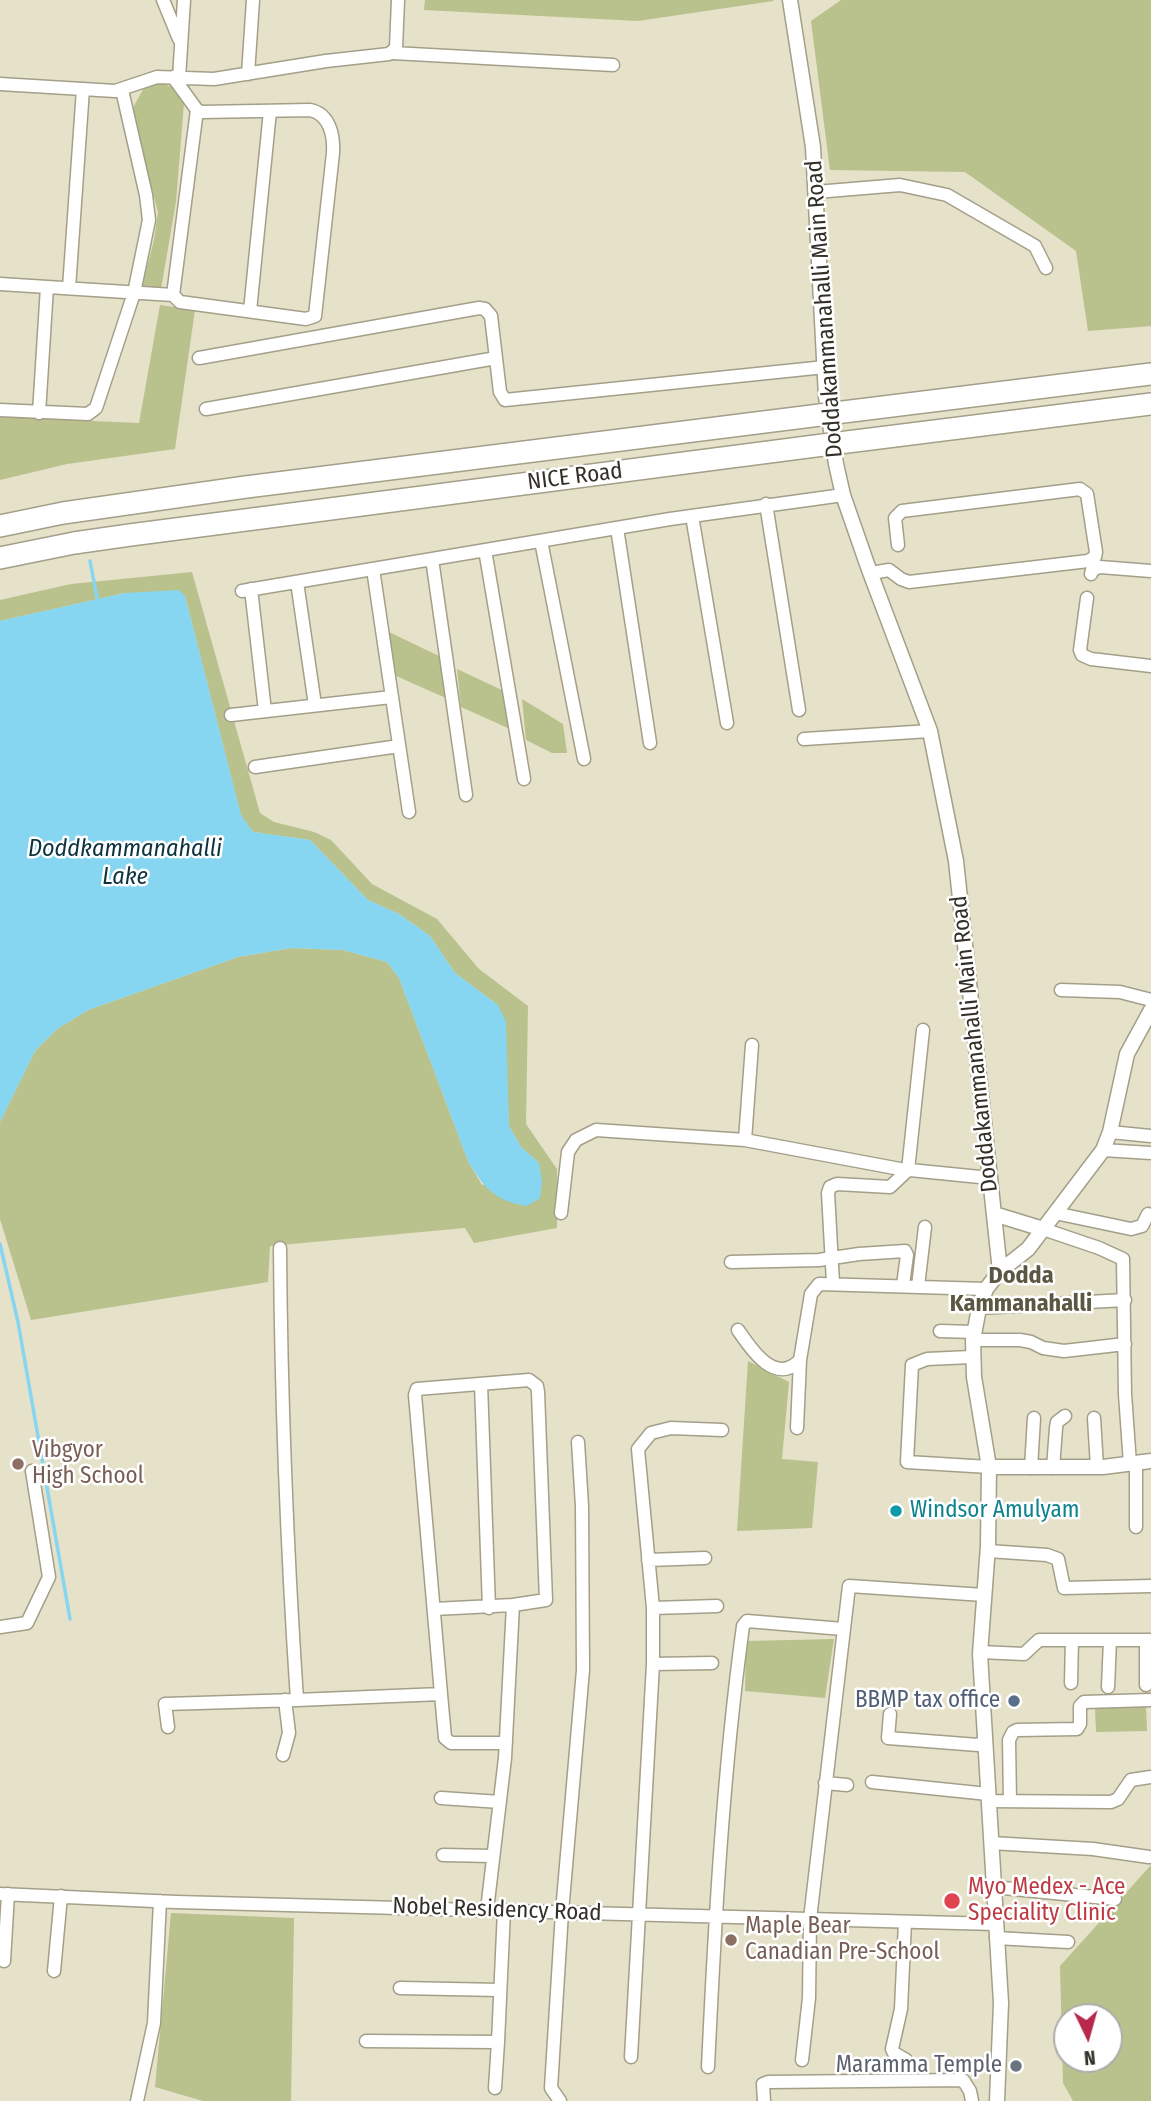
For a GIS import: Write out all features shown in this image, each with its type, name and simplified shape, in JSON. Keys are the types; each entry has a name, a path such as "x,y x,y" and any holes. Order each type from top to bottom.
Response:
{"highway":[{"name":"NICE Road","path":"0,526 63,513 246,487 1151,374"},
{"name":"NICE Road","path":"0,558 130,534 1151,404"}],"street":[{"path":"163,0 181,43"},
{"path":"173,295 197,110 176,77 184,0"},
{"path":"248,74 253,0"},
{"path":"393,53 396,48 398,0"},
{"name":"Doddakammanahalli Main Road","path":"790,0 813,147 825,367 835,464 843,495 930,731 956,861 1000,1271"},
{"path":"0,84 122,90 149,78 205,80 393,53 613,65"},
{"path":"69,288 83,89"},
{"path":"0,410 88,414 96,408 134,293 149,220 146,195 122,90"},
{"path":"0,284 173,295 180,302 311,318 317,312 333,153 328,124 316,111 207,113 197,110"},
{"path":"250,311 270,111"},
{"path":"816,192 900,185 947,195 1035,246 1046,268"},
{"path":"39,413 47,287"},
{"path":"199,358 479,308 485,309 491,316 500,392 505,400 825,367"},
{"path":"206,409 496,358"},
{"path":"871,573 889,570 909,582 1088,561 1095,557 1096,552 1087,494 1080,489 902,511 895,518 898,545"},
{"path":"265,711 246,590 766,504 843,495"},
{"path":"766,504 799,710"},
{"path":"692,516 727,723"},
{"path":"617,528 650,743"},
{"path":"541,541 584,759"},
{"path":"485,550 524,779"},
{"path":"432,559 466,795"},
{"path":"1091,574 1092,570 1100,567 1151,571"},
{"path":"373,569 409,812"},
{"path":"297,582 315,705"},
{"path":"1087,598 1080,650 1082,655 1091,659 1151,666"},
{"path":"231,715 391,697"},
{"path":"804,738 930,731"},
{"path":"255,767 399,746"},
{"path":"1061,990 1120,992 1151,999"},
{"path":"997,2101 1001,2003 980,1652 988,1551 989,1467 971,1357 979,1308 986,1289 1000,1271 1028,1249 1103,1150 1110,1132 1128,1054 1151,1010"},
{"path":"833,1283 828,1194 830,1187 837,1184 890,1188 908,1170 923,1030"},
{"path":"745,1140 752,1045"},
{"path":"561,1213 568,1152 576,1140 596,1130 745,1140 908,1170 990,1178"},
{"path":"1110,1132 1151,1136"},
{"path":"1103,1150 1151,1153"},
{"path":"1055,1213 1131,1229 1142,1226 1148,1214"},
{"path":"994,1214 1099,1248 1123,1259 1125,1394 1133,1464 1136,1527"},
{"path":"918,1286 925,1227"},
{"path":"280,1248 291,1700 289,1733 283,1755"},
{"path":"731,1262 832,1259 905,1251 907,1255 903,1285"},
{"path":"797,1428 800,1360 811,1294 819,1284 986,1289"},
{"path":"979,1308 1125,1300"},
{"path":"738,1330 758,1358 767,1365 786,1368 794,1366 800,1360"},
{"path":"940,1331 1020,1340 1043,1348 1064,1351 1125,1345"},
{"path":"971,1357 927,1359 912,1365 907,1462 1053,1468 1097,1467 1151,1461"},
{"path":"434,1609 489,1608 546,1600 538,1392 537,1385 529,1380 421,1388 416,1390 415,1395 445,1738 451,1743 506,1743"},
{"path":"481,1384 489,1608"},
{"path":"1053,1468 1057,1422 1065,1416"},
{"path":"1031,1468 1034,1418"},
{"path":"1094,1418 1097,1467"},
{"path":"631,2057 653,1664 653,1608 638,1449 651,1433 671,1428 722,1430"},
{"path":"560,2101 551,2088 583,1657 582,1506 578,1442"},
{"path":"0,1627 27,1623 49,1577 32,1471"},
{"path":"988,1551 1047,1555 1058,1559 1064,1588 1151,1586"},
{"path":"648,1560 705,1558"},
{"path":"802,2060 808,1998 810,1919 849,1586 984,1595"},
{"path":"487,1910 506,1743 513,1605"},
{"path":"653,1608 717,1606"},
{"path":"708,2067 715,1916 733,1697 743,1626 747,1621 843,1629"},
{"path":"980,1652 1024,1654 1039,1640 1149,1640 1146,1685"},
{"path":"1071,1683 1072,1640"},
{"path":"1108,1687 1110,1640"},
{"path":"653,1664 712,1663"},
{"path":"168,1727 165,1704 441,1694"},
{"path":"1010,1796 1009,1740 1013,1732 1077,1729 1080,1724 1080,1706 1084,1702 1151,1700"},
{"path":"890,1714 888,1738 978,1745 985,1741"},
{"path":"872,1782 989,1795 1111,1802 1118,1799 1131,1780 1151,1777"},
{"path":"825,1783 848,1785"},
{"path":"440,1798 500,1802"},
{"path":"991,1843 1093,1849 1149,1857"},
{"path":"443,1855 494,1856"},
{"path":"993,1888 1115,1899"},
{"path":"4,1894 4,1961"},
{"name":"Nobel Residency Road","path":"4,1894 160,1901 905,1922 1068,1942"},
{"path":"54,1970 61,1896"},
{"path":"137,2101 154,2023 160,1901"},
{"path":"495,2088 504,1910"},
{"path":"905,1922 901,2008 892,2049 906,2060"},
{"path":"400,1988 500,1990"},
{"path":"366,2041 498,2042"},
{"path":"764,2101 763,2084 768,2082 963,2080 970,2091 972,2101"}],"green space":[{"path":"425,0 773,1 638,21 424,10"},
{"path":"841,0 1151,0 1151,326 1088,331 1076,251 965,172 830,170 811,21"},
{"path":"156,81 172,87 184,103 176,202 161,289 142,287 158,212 131,111 145,86"},
{"path":"160,305 195,310 175,449 67,464 0,480 0,417 139,423"},
{"path":"192,572 260,813 274,822 314,832 331,840 372,884 437,919 479,969 528,1006 526,1124 557,1169 557,1228 474,1243 465,1228 270,1246 268,1282 31,1320 0,1219 0,1122 35,1051 57,1029 88,1010 238,957 291,948 343,950 387,962 399,978 468,1161 482,1185 539,1163 521,1147 509,1126 498,1005 455,973 430,936 399,914 368,900 310,840 253,832 241,816 185,596 125,593 0,621 0,600 71,584"},
{"path":"389,632 441,657 448,699 394,675"},
{"path":"457,669 504,691 510,729 461,707"},
{"path":"522,699 563,724 567,753 552,753 526,740"},
{"path":"748,1361 789,1382 782,1459 818,1462 812,1528 737,1531"},
{"path":"834,1639 825,1698 745,1691 746,1641"},
{"path":"1146,1706 1147,1731 1096,1732 1095,1708"},
{"path":"1151,1865 1151,2101 1073,2101 1063,2083 1063,2073 1123,2073 1123,2003 1061,2003 1060,1966"},
{"path":"171,1913 294,1918 291,2101 203,2101 155,2087"}],"water":[{"name":"Doddkammanahalli Lake","path":"179,590 185,596 241,815 253,832 310,840 368,900 399,914 430,936 455,973 498,1005 506,1022 509,1126 521,1147 539,1163 542,1182 540,1198 527,1206 507,1201 491,1192 468,1161 399,978 387,962 343,950 291,948 238,957 88,1010 57,1029 35,1051 0,1122 0,621 125,593"}],"waterway":[{"path":"90,561 98,603"},
{"path":"0,1244 18,1322 70,1619"}],"place":[{"name":"Vibgyor High School","path":"18,1464"},
{"name":"Windsor Amulyam","path":"896,1511"},
{"name":"BBMP tax office","path":"1014,1701"},
{"name":"Myo Medex - Ace Speciality Clinic","path":"952,1901"},
{"name":"Maple Bear Canadian Pre-School","path":"731,1940"},
{"name":"Maramma Temple","path":"1016,2066"}],"district":[{"name":"Dodda Kammanahalli","path":"1021,1290"}]}
